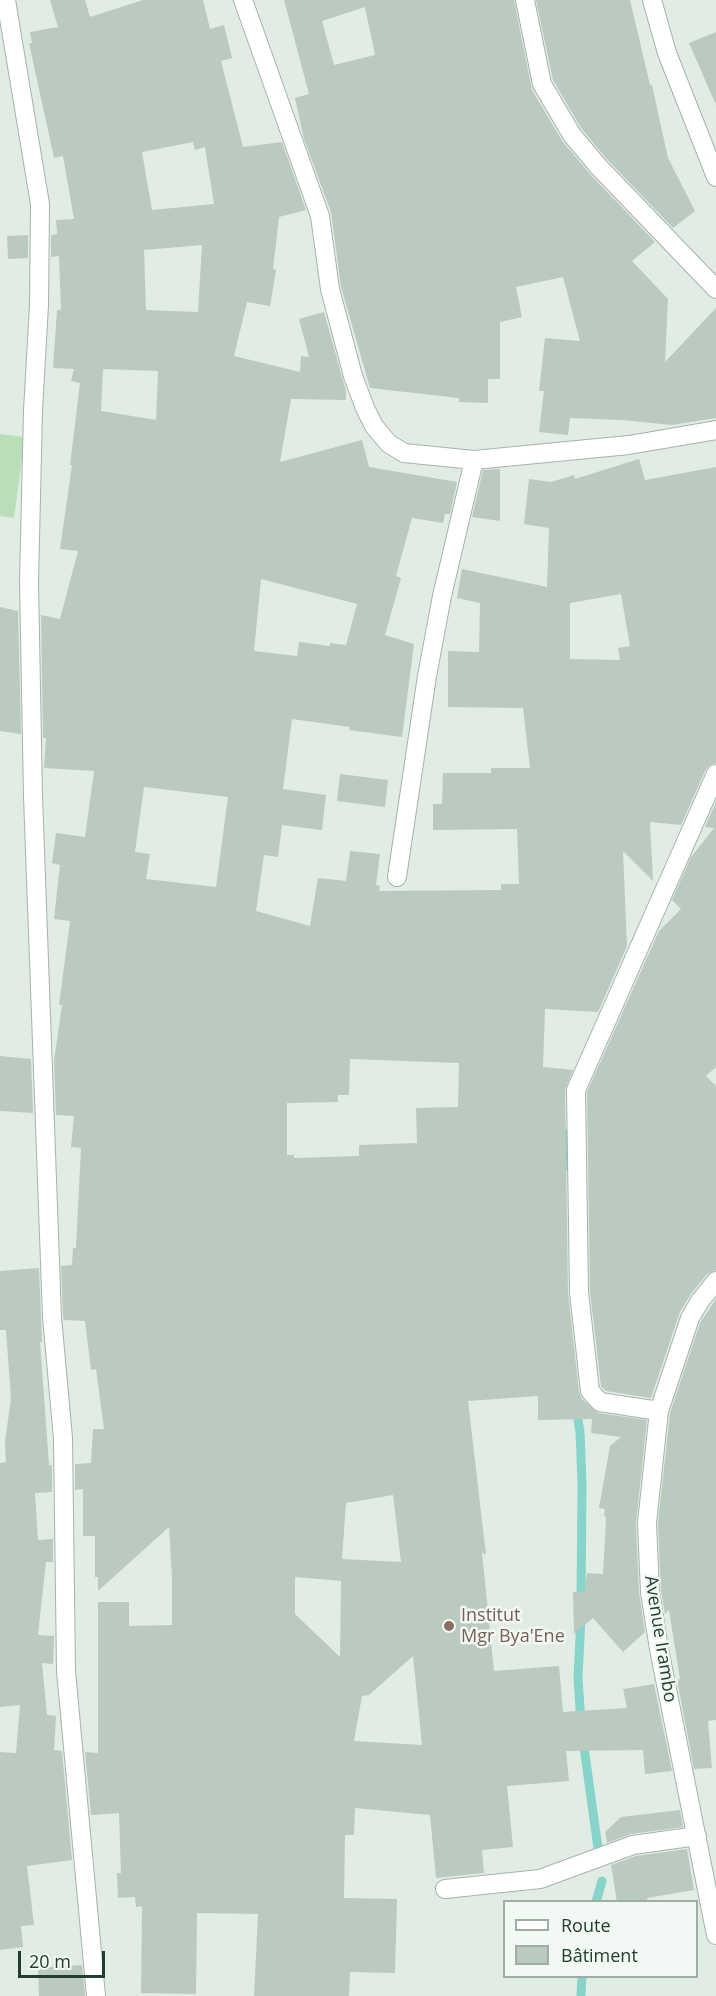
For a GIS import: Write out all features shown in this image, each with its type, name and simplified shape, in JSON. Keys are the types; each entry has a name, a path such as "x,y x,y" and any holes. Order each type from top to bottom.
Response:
{"street":[{"path":"6,0 40,204 39,305 33,411 29,582 33,796 51,1305 63,1438 66,1671 96,1996"},
{"path":"243,0 320,216 333,299 353,376 374,426 388,442 404,453 474,460 629,445 716,430"},
{"path":"525,0 543,84 572,135 598,166 716,289"},
{"path":"652,0 667,53 716,177"},
{"path":"397,876 427,676 440,607 474,460"},
{"path":"659,1411 600,1402 590,1391 579,1292 576,1090 716,774"},
{"name":"Avenue Irambo","path":"716,1281 690,1318 659,1411 647,1522 650,1592 659,1649 716,1935"},
{"path":"445,1889 540,1880 633,1845 697,1836"}],"green space":[{"path":"0,434 25,437 14,518 0,516"}],"building":[{"path":"50,0 85,0 90,17 143,0 203,0 210,29 224,25 232,58 221,61 243,147 282,142 306,210 279,217 273,269 276,270 270,306 247,302 234,356 300,372 301,356 309,357 299,319 324,312 346,391 346,400 291,399 280,462 362,440 369,467 457,482 450,514 445,514 443,523 412,518 396,576 401,578 385,635 414,644 402,737 292,719 283,789 326,795 322,830 282,825 278,857 264,855 256,911 310,926 318,878 346,881 350,851 380,854 376,885 380,886 379,891 501,890 501,884 519,884 517,829 433,830 433,804 442,804 443,773 491,773 491,768 530,768 523,708 448,707 448,651 479,652 480,603 457,598 462,569 547,587 549,528 524,524 529,479 551,482 574,475 575,479 639,459 645,480 716,467 716,763 706,769 681,825 650,822 653,881 623,851 627,946 598,1012 545,1009 543,1067 573,1070 565,1090 568,1292 579,1392 582,1399 598,1413 647,1420 636,1523 639,1592 645,1632 623,1652 593,1618 574,1634 573,1592 585,1591 587,1573 603,1574 606,1517 604,1516 605,1509 599,1508 610,1446 621,1437 591,1433 592,1419 538,1420 538,1396 468,1401 486,1555 482,1552 494,1671 559,1666 563,1712 627,1708 623,1689 654,1684 672,1771 645,1774 643,1750 566,1751 569,1781 507,1786 513,1847 482,1850 484,1873 436,1878 430,1815 355,1808 354,1835 345,1835 344,1898 397,1899 395,1973 350,1972 349,1996 254,1996 258,1914 197,1913 196,1994 141,1993 142,1906 136,1907 135,1897 118,1898 117,1873 121,1873 119,1813 91,1815 85,1752 98,1753 98,1602 129,1602 129,1626 172,1625 172,1577 169,1527 98,1591 98,1577 95,1577 95,1536 83,1536 83,1489 75,1490 75,1464 91,1463 93,1429 104,1429 96,1369 91,1370 85,1321 64,1320 63,1316 61,1266 72,1265 73,1248 76,1248 81,1148 71,1147 74,1116 56,1115 54,1061 70,921 54,919 60,865 52,863 56,833 85,837 94,771 44,768 46,738 43,738 41,615 60,619 78,551 60,549 72,465 70,465 80,383 71,381 74,369 53,368 57,310 61,310 59,256 51,257 51,235 57,234 56,220 74,219 63,156 54,158 29,43 32,43 30,32 58,27","holes":["193,142 195,150 205,147 214,204 152,210 142,152","202,245 198,312 146,310 144,250","103,369 158,371 156,420 101,411","261,579 357,604 346,645 330,643 330,646 299,642 297,656 254,651","621,594 630,646 618,648 620,660 570,659 570,603","144,787 228,797 216,887 146,879 150,854 135,852","350,1059 459,1063 458,1107 416,1108 417,1143 359,1145 359,1156 294,1158 294,1155 287,1155 287,1103 338,1102 338,1095 349,1095","393,1495 401,1562 342,1559 346,1503","295,1577 341,1581 340,1657 295,1614","413,1656 422,1745 354,1741 362,1696 369,1695"]},
{"path":"284,0 514,0 532,90 563,142 655,242 632,261 668,299 665,362 716,308 716,418 672,425 570,418 568,435 539,432 544,391 539,391 545,338 580,341 563,277 516,287 522,317 500,322 500,379 488,379 488,403 459,402 459,398 370,388 341,287 331,212 304,139 295,98 309,94","holes":["365,7 375,55 334,65 322,21"]},
{"path":"536,0 630,0 668,158 695,211 673,228 606,158 581,128 553,80"},
{"path":"716,32 716,105 689,43"},
{"path":"28,235 28,258 8,259 7,236"},
{"path":"500,469 500,521 472,517 483,470"},
{"path":"0,607 18,611 21,734 0,731"},
{"path":"340,774 388,780 385,807 337,801"},
{"path":"716,802 716,1067 706,1076 716,1086 716,1270 707,1274 680,1312 651,1398 606,1391 601,1386 590,1291 587,1092 659,931 681,909 672,900 691,857 714,828 705,827"},
{"path":"0,1056 31,1059 33,1113 0,1111"},
{"path":"39,1268 42,1342 40,1342 49,1465 52,1465 52,1492 35,1493 38,1540 53,1539 53,1562 46,1562 38,1635 54,1636 53,1664 42,1663 47,1715 56,1716 54,1750 62,1751 72,1860 27,1866 34,1925 21,1926 23,1947 0,1950 0,1752 16,1753 20,1705 0,1707 0,1463 6,1462 5,1442 11,1398 6,1330 0,1330 0,1271"},
{"path":"716,1299 716,1720 708,1721 712,1768 694,1769 677,1680 680,1679 669,1610 665,1614 661,1591 658,1523 670,1413 700,1323"},
{"path":"680,1810 683,1827 631,1834 607,1843 605,1832 621,1817"},
{"path":"687,1849 694,1890 647,1898 648,1900 617,1900 611,1865 636,1856"},
{"path":"82,1965 85,1996 39,1996 38,1968"}],"waterway":[{"path":"564,1167 569,1133"},
{"path":"576,1408 580,1432 582,1483 581,1604"},
{"path":"581,1617 578,1678 581,1723"},
{"path":"583,1740 598,1848"},
{"path":"597,1900 602,1881"},
{"path":"581,1996 582,1978"}],"place":[{"name":"Institut Mgr Bya'Ene","path":"449,1626"}]}
